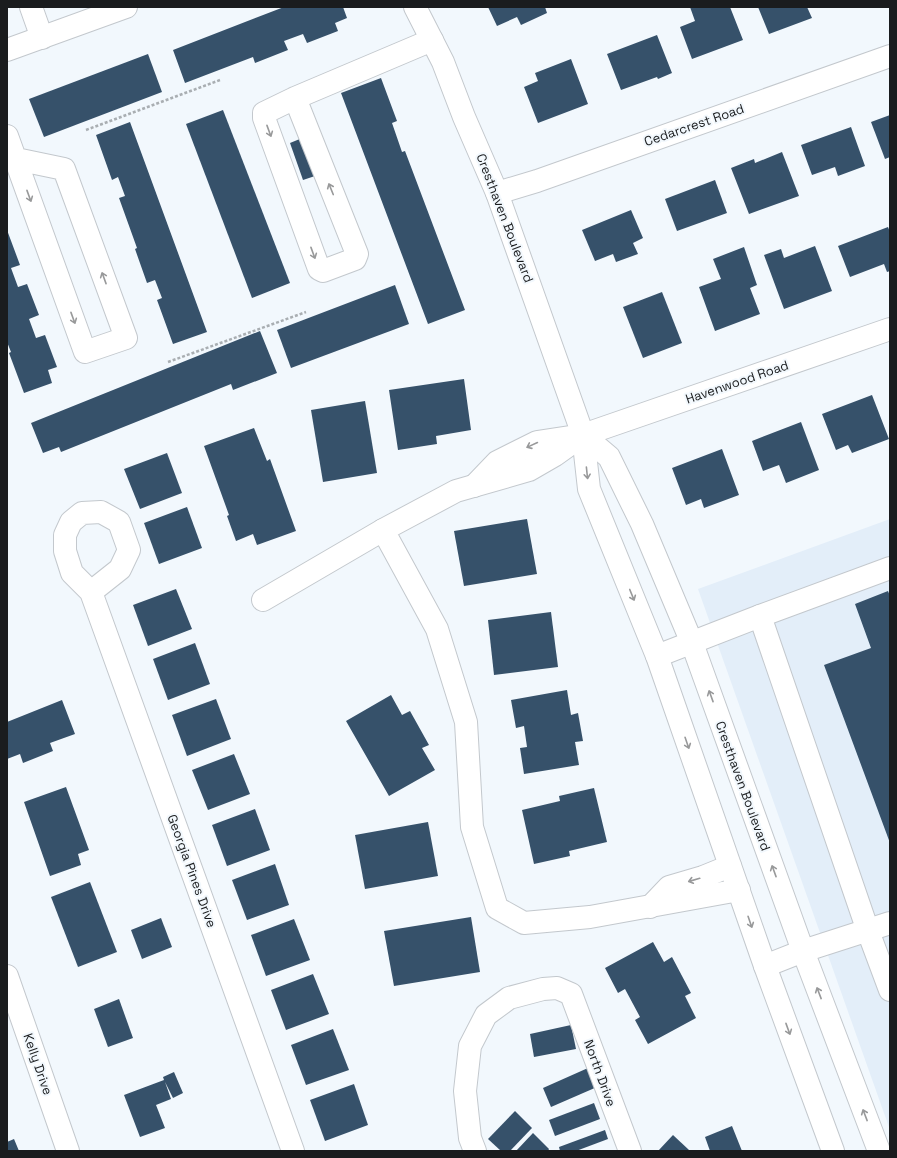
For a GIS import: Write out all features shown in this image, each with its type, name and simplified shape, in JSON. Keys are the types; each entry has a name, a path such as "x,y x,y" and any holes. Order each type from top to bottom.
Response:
{"street":[{"path":"31,7 42,38"},
{"path":"7,50 126,7"},
{"name":"Cresthaven Boulevard","path":"415,7 443,62 464,117 497,192 583,435 589,489 657,656 765,966 832,1151"},
{"path":"295,98 357,254 355,259 323,271 319,269 264,118 264,113 295,98 432,40"},
{"name":"Cedarcrest Road","path":"497,192 537,180 890,56"},
{"path":"7,136 86,352 126,338 64,170 16,159"},
{"name":"Havenwood Road","path":"383,530 456,491 474,486 496,462 537,442 583,435 890,329"},
{"name":"Cresthaven Boulevard","path":"583,435 609,457 642,524 692,643 803,951 879,1151"},
{"path":"263,600 383,530 437,629 466,722 472,827 497,908 524,923 590,918 739,890"},
{"path":"657,656 890,568"},
{"name":"Georgia Pines Drive","path":"91,592 293,1151"},
{"path":"760,616 868,931 890,990"},
{"path":"650,907 669,887 703,877 730,866"},
{"path":"765,966 803,951 890,923"},
{"name":"Kelly Drive","path":"7,976 68,1151"},
{"name":"North Drive","path":"475,1151 470,1138 465,1092 470,1046 486,1015 509,998 543,989 557,988 571,994 630,1151"},
{"path":"886,1151 890,1145"}],"path":[{"path":"86,130 220,80"},
{"path":"168,362 306,312"}],"shaded area":[{"path":"890,519 890,1130 698,589"}],"building":[{"path":"284,7 343,7 347,18 335,23 338,31 307,43 303,34 284,41 288,50 255,63 253,57 185,83 173,50"},
{"path":"488,7 545,7 547,13 521,25 517,17 497,26"},
{"path":"690,7 730,7 743,40 692,59 680,27 695,21"},
{"path":"758,7 807,7 812,18 769,34"},
{"path":"657,35 672,73 658,79 657,77 621,90 607,54"},
{"path":"148,54 162,92 44,137 29,99"},
{"path":"571,59 588,104 538,123 524,87 538,81 535,73"},
{"path":"381,78 397,121 392,123 402,152 405,151 465,310 428,324 341,93"},
{"path":"223,110 290,283 252,298 186,124"},
{"path":"890,115 890,157 885,159 871,122"},
{"path":"130,122 207,332 173,344 157,300 162,298 155,280 147,283 135,249 137,248 119,198 125,196 118,177 112,180 96,135"},
{"path":"851,127 865,166 838,176 835,167 812,175 801,145"},
{"path":"307,136 321,174 303,180 290,143"},
{"path":"782,152 799,196 749,214 731,168 754,159 755,163"},
{"path":"715,180 727,213 677,231 665,199"},
{"path":"631,210 643,238 633,243 638,254 616,262 613,254 595,261 582,230"},
{"path":"888,227 890,232 890,271 887,272 884,264 850,277 838,246"},
{"path":"7,230 20,265 11,268 18,287 27,284 39,315 29,319 36,338 45,335 57,367 48,370 52,383 24,393 9,353 11,352 7,342"},
{"path":"815,246 832,291 784,309 764,255 781,249 784,258"},
{"path":"744,247 757,285 750,288 760,314 715,331 699,287 721,279 713,259"},
{"path":"395,285 409,324 291,368 277,330"},
{"path":"662,292 682,343 643,358 623,307"},
{"path":"260,331 277,373 233,390 231,384 61,452 59,447 43,453 31,423"},
{"path":"464,379 471,430 436,436 437,444 398,450 389,390"},
{"path":"872,395 889,439 852,453 848,445 836,450 822,414"},
{"path":"365,401 377,473 323,482 311,410"},
{"path":"801,422 819,470 786,483 779,465 763,471 752,441"},
{"path":"254,428 267,461 270,459 296,531 257,545 253,534 236,541 227,516 229,515 204,446"},
{"path":"722,449 739,495 704,508 701,499 686,505 672,468"},
{"path":"167,453 182,493 140,509 124,469"},
{"path":"187,507 202,548 159,564 144,523"},
{"path":"527,519 537,574 464,586 454,531"},
{"path":"176,589 192,629 148,646 133,605"},
{"path":"888,591 890,596 890,843 824,665 871,648 855,604"},
{"path":"551,612 558,667 494,675 488,620"},
{"path":"195,643 210,684 168,700 153,659"},
{"path":"567,690 571,715 578,713 583,741 575,742 579,765 524,774 520,748 527,747 524,726 516,728 511,700"},
{"path":"391,695 402,715 410,711 429,745 422,748 435,770 389,796 346,721"},
{"path":"216,699 231,739 187,756 172,715"},
{"path":"62,700 75,734 50,743 53,751 23,763 20,754 7,759 7,722"},
{"path":"234,754 250,794 208,810 192,770"},
{"path":"66,787 89,850 78,854 81,865 50,876 24,802"},
{"path":"594,788 607,842 569,851 570,856 534,864 522,810 560,801 559,796"},
{"path":"255,809 270,850 227,866 212,825"},
{"path":"428,822 438,876 365,889 355,835"},
{"path":"275,864 289,905 247,920 232,880"},
{"path":"90,882 117,952 78,967 51,897"},
{"path":"471,917 480,972 394,986 384,931"},
{"path":"161,918 172,947 142,959 131,930"},
{"path":"294,919 310,960 266,976 251,935"},
{"path":"653,942 664,962 672,957 691,993 685,996 696,1018 648,1044 635,1020 640,1017 625,989 618,993 605,968"},
{"path":"313,974 329,1014 286,1030 271,990"},
{"path":"119,999 133,1038 108,1047 94,1009"},
{"path":"571,1025 576,1049 534,1057 530,1034"},
{"path":"333,1029 349,1070 306,1085 291,1045"},
{"path":"588,1068 597,1087 551,1107 543,1088"},
{"path":"174,1072 183,1093 173,1098 165,1082 171,1099 156,1105 165,1128 140,1137 124,1095 164,1080 163,1077"},
{"path":"354,1084 368,1125 325,1141 310,1100"},
{"path":"594,1103 600,1119 555,1136 549,1120"},
{"path":"515,1111 532,1128 510,1151 501,1151 488,1139"},
{"path":"732,1126 742,1151 710,1151 705,1137"},
{"path":"605,1130 608,1139 576,1151 560,1151 559,1147"},
{"path":"533,1133 549,1149 548,1151 516,1151"},
{"path":"673,1135 689,1150 658,1151"},
{"path":"14,1139 19,1151 7,1151 7,1142"}]}
